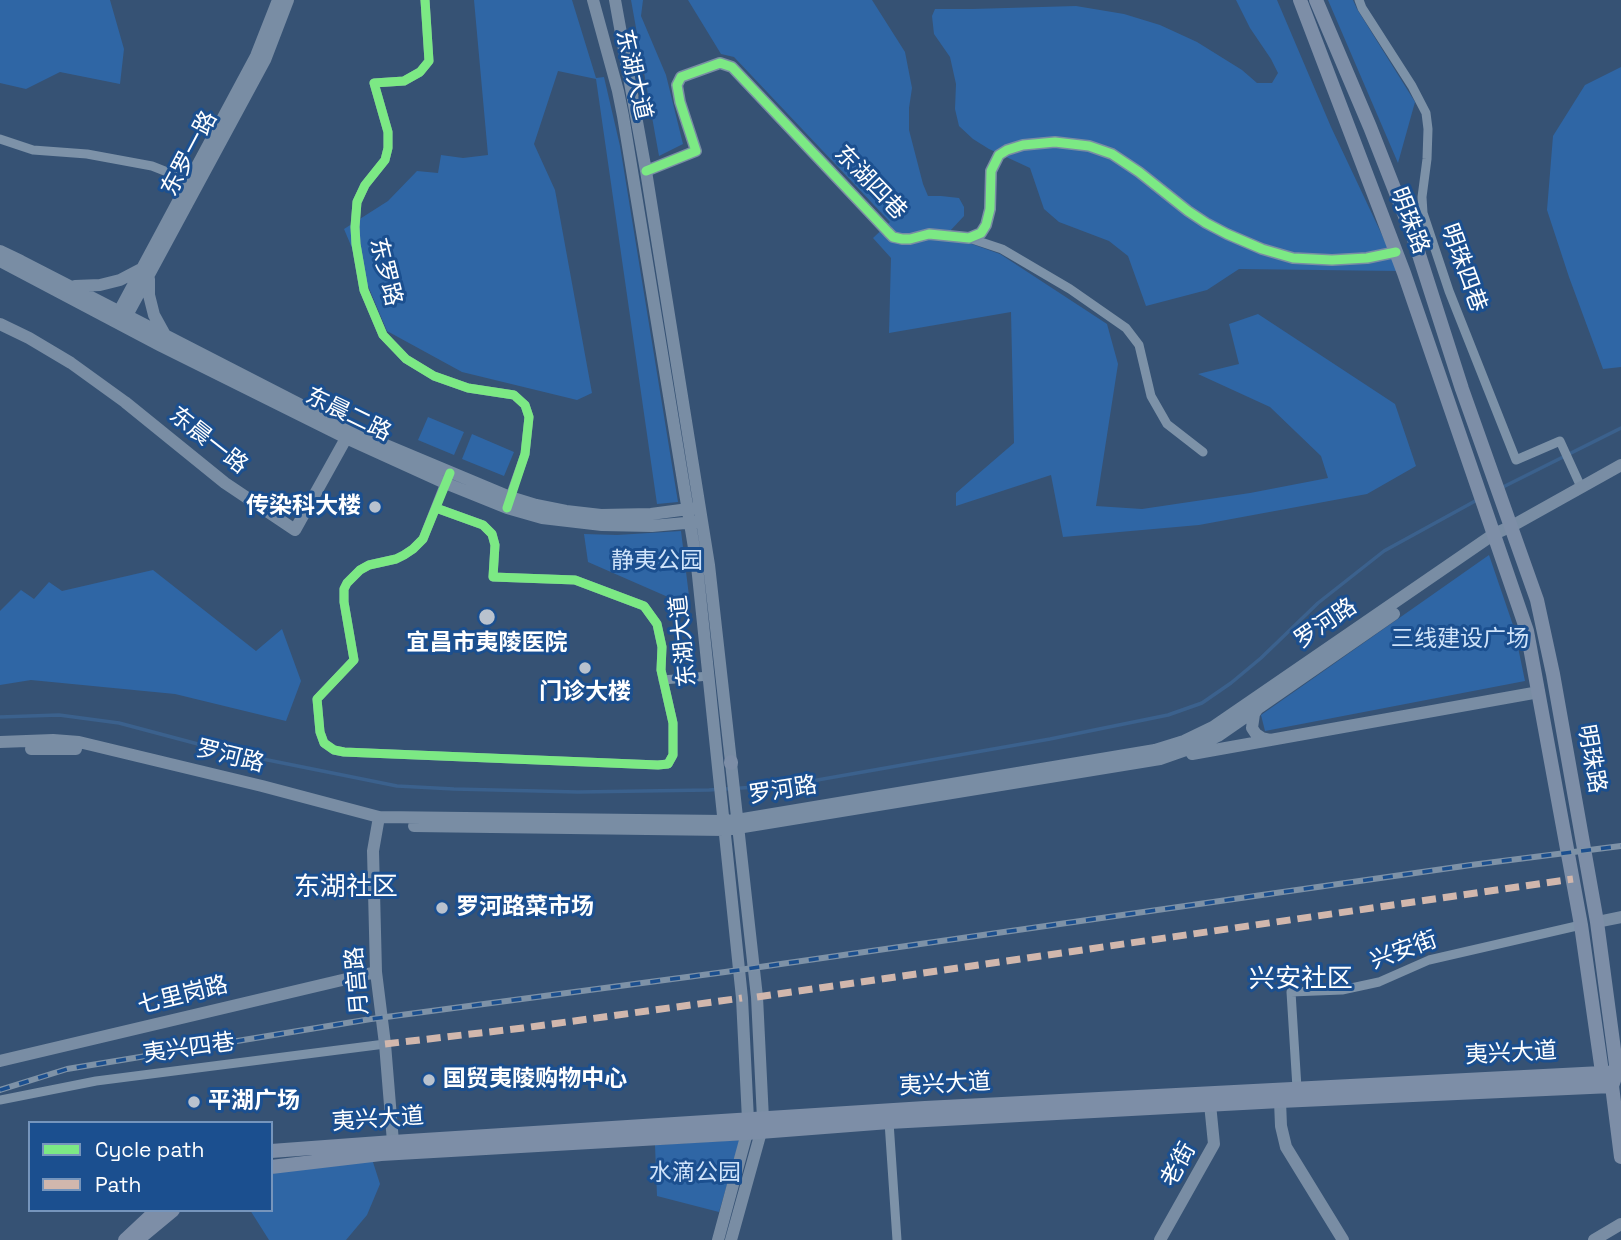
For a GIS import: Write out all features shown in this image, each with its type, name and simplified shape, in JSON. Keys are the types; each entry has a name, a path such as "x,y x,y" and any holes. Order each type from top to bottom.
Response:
{"main road":[{"name":"东罗一路","path":"121,318 256,56 278,0"},
{"name":"东罗一路","path":"145,272 265,60 288,0"},
{"name":"东湖大道","path":"593,0 623,116 694,508"},
{"name":"东湖大道","path":"615,0 646,171 696,522 713,595 731,825 757,997 755,1126 731,1240"},
{"name":"明珠路","path":"1300,0 1396,252 1527,631 1581,925 1602,1072 1617,1076"},
{"name":"明珠路","path":"1315,0 1370,127 1414,239 1537,600 1551,662 1597,922 1617,1076 1621,1157"},
{"name":"东湖四巷","path":"646,171 696,151 677,85 681,77 720,63 732,67 893,237 910,239 929,234 969,238"},
{"path":"969,238 981,233 986,225 990,209 991,171 999,155 1023,145 1055,142 1090,146 1112,154 1206,223 1262,249 1293,258 1332,260 1367,258 1396,252"},
{"name":"东晨二路","path":"0,251 71,286 121,318 165,335 348,434"},
{"name":"东晨二路","path":"0,261 121,318 348,434 542,518 581,524 652,526 696,522"},
{"path":"71,286 100,285 145,272 154,316 165,335"},
{"name":"东晨一路","path":"0,324 71,363 125,402 225,483 295,530 348,434"},
{"name":"罗河路","path":"1160,759 1218,736 1512,526 1621,464"},
{"name":"东晨二路","path":"508,502 601,515 652,514 694,508"},
{"name":"东湖大道","path":"696,522 697,566 709,676 727,762"},
{"name":"罗河路","path":"731,825 1155,750 1184,740 1213,727 1496,538"},
{"name":"罗河路","path":"0,750 79,750 379,821 731,825 1160,759 1539,692"},
{"path":"1258,707 1252,727 1262,738 1272,740"},
{"name":"罗河路","path":"0,742 79,742 262,786 379,821"},
{"name":"月宫路","path":"379,821 373,851 376,972 393,1142"},
{"path":"1597,922 1621,917"},
{"name":"七里岗路","path":"0,1061 376,972"},
{"name":"夷兴大道","path":"273,1167 382,1154 755,1126 1297,1088 1602,1072"},
{"name":"夷兴大道","path":"273,1151 393,1142 889,1122 1280,1101 1617,1076"},
{"path":"1280,1101 1281,1126 1286,1147 1343,1240"},
{"name":"老街","path":"1160,1240 1214,1144 1210,1104"},
{"name":"东湖大道","path":"718,1240 755,1126"},
{"path":"125,1240 155,1212"},
{"path":"137,1240 171,1212"},
{"path":"1594,1240 1621,1226"},
{"path":"1605,1240 1621,1226"}],"street":[{"name":"东罗路","path":"425,0 429,61 420,72 404,81 374,83 388,132 388,148 385,160 356,201 356,244 364,290 383,335 406,359 434,376 468,388 514,395 525,405 529,417 525,454 508,502"},
{"name":"明珠四巷","path":"1359,0 1426,113 1427,159 1422,197 1423,213 1449,291 1516,460 1560,440 1581,487"},
{"path":"0,139 33,150 88,154 152,166 190,181"},
{"path":"969,238 1002,249 1070,289 1126,328 1139,345 1151,396 1167,424 1203,452"},
{"path":"436,508 483,525 492,534 495,545 493,577 575,580 644,606 657,624 662,647 661,670 673,723 673,754 668,764 357,752 334,750 324,743 320,733 317,699 354,660 344,589 359,570 396,559 423,539 447,478"},
{"path":"663,680 709,676"},
{"name":"兴安街","path":"1297,1088 1291,992 1342,990 1379,982 1429,960 1581,925"},
{"name":"夷兴四巷","path":"0,1100 96,1081 385,1044"},
{"path":"889,1122 897,1240"}],"green space":[{"path":"0,0 110,0 124,49 120,84 60,72 26,89 0,83"},
{"path":"474,0 572,0 596,78 604,77 620,146 678,502 657,504 596,79 558,71 534,144 555,190 592,393 577,400 462,372 387,331 344,229 388,201 417,171 438,173 441,155 463,158 488,155"},
{"path":"631,0 643,0 641,16 666,75 683,144 659,156"},
{"path":"688,0 872,0 905,52 912,88 909,130 928,196 959,198 964,207 964,216 950,231 969,243 1000,254 1107,324 1118,364 1096,506 1142,509 1328,478 1321,456 1270,407 1198,374 1239,364 1229,324 1258,314 1395,404 1416,466 1367,494 1199,525 1063,537 1051,475 956,506 956,493 1014,443 1011,312 889,333 891,258 873,238 890,222 734,57 721,54"},
{"path":"1236,0 1277,0 1331,127 1399,271 1239,269 1207,290 1146,306 1128,256 1109,241 1059,222 1044,209 1030,168 989,149 959,126 955,109 956,84 950,57 934,34 932,16 935,9 1076,6 1124,14 1160,25 1197,42 1242,70 1257,83 1272,83 1278,73"},
{"path":"1328,0 1353,0 1415,102 1398,163"},
{"path":"1621,67 1621,367 1603,369 1547,210 1553,136 1585,85"},
{"path":"428,417 464,432 454,455 418,440"},
{"path":"472,434 514,452 504,476 462,459"},
{"name":"静夷公园","path":"681,531 689,596 668,597 588,562 584,534"},
{"name":"三线建设广场","path":"1489,555 1514,628 1525,681 1265,731 1261,715"},
{"path":"153,570 256,651 282,629 301,681 286,721 175,694 31,680 0,685 0,611 21,590 34,599 49,582 62,591"},
{"name":"水滴公园","path":"740,1140 719,1212 657,1196 655,1145"},
{"path":"372,1159 380,1184 367,1215 346,1240 269,1240 251,1212 273,1212 273,1173"}],"waterway":[{"path":"1503,487 1621,428"},
{"path":"0,717 59,715 119,723 228,752 397,786 578,792 709,790 789,785 1050,739 1168,715 1202,703 1261,658 1318,603 1384,551 1477,500"}],"railway":[{"path":"0,1090 67,1069 371,1019 1621,846"}],"marked path":[{"path":"757,997 1573,879"},
{"path":"385,1044 742,998"}],"cycle path":[{"path":"425,0 429,61 420,72 404,81 374,83 388,132 388,148 385,160 365,185 357,202 356,244 364,290 383,335 406,359 434,376 468,388 514,395 525,405 529,417 525,454 507,508"},
{"path":"646,171 696,151 677,85 681,77 720,63 732,67 893,237 910,239 929,234 969,238 981,233 990,209 991,171 999,155 1023,145 1055,142 1089,146 1112,154 1206,223 1262,249 1293,258 1332,260 1367,258 1396,252"},
{"path":"436,508 483,525 492,534 495,545 493,577 575,580 644,606 657,624 662,647 661,670 673,723 673,755 668,764 344,752 334,750 324,743 320,732 317,699 354,660 344,589 360,570 369,565 396,559 423,539 450,473"}],"place":[{"name":"传染科大楼","path":"375,507"},
{"name":"宜昌市夷陵医院","path":"487,617"},
{"name":"门诊大楼","path":"585,668"},
{"name":"罗河路菜市场","path":"442,908"},
{"name":"国贸夷陵购物中心","path":"429,1080"},
{"name":"平湖广场","path":"194,1102"}],"district":[{"name":"东湖社区","path":"346,888"},
{"name":"兴安社区","path":"1301,980"}]}
